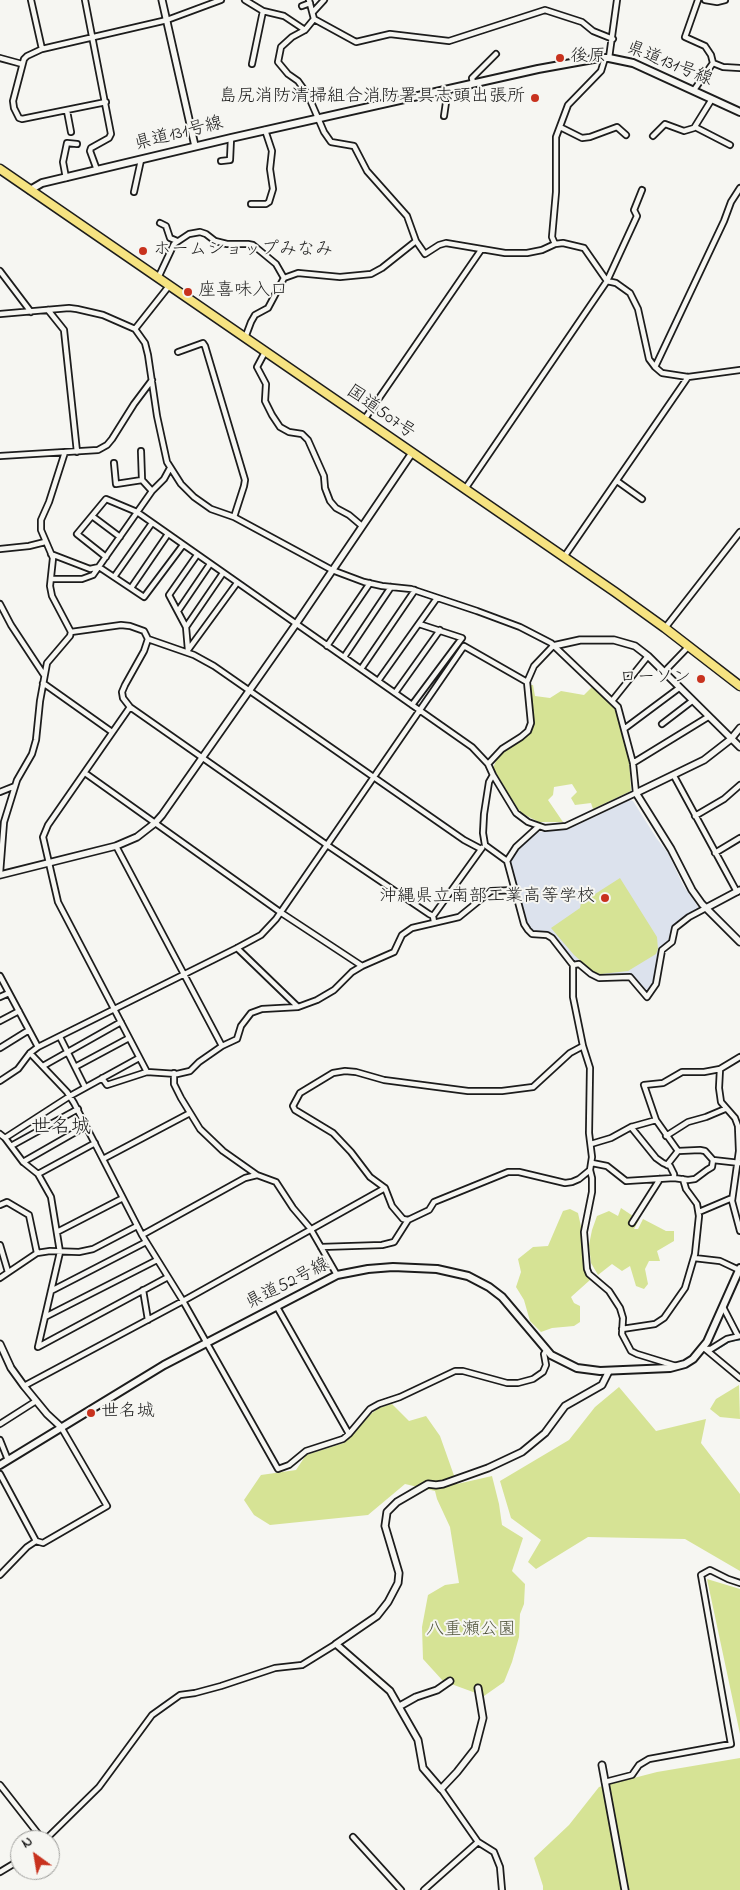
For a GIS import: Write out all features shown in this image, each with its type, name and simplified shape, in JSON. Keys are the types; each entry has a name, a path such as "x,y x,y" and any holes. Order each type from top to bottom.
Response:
{"highway":[{"name":"国道507号","path":"0,169 665,628 740,686"}],"main road":[{"name":"県道131号線","path":"30,190 37,184 195,146 581,60 607,58 633,63 740,112"},
{"name":"県道52号線","path":"0,1465 129,1385 206,1343 337,1276 368,1269 438,1269 468,1276 483,1283 502,1297 546,1351 560,1361 577,1368 592,1371 609,1371 678,1367"},
{"path":"678,1367 693,1359 704,1348 740,1269"}],"street":[{"path":"31,0 42,49"},
{"path":"85,0 111,134 110,138 91,148 90,151 97,170"},
{"path":"162,0 195,146"},
{"path":"106,102 22,120 14,108 13,101 22,64 27,56 42,49 167,20 221,0"},
{"path":"245,0 263,11 284,16 305,30"},
{"path":"313,12 324,0"},
{"path":"555,244 552,237 556,192 555,146 565,112 571,102 601,71 607,58 613,39 617,0"},
{"path":"698,0 685,36 705,46 714,64"},
{"path":"704,0 717,2 725,0"},
{"path":"302,6 309,1 314,18 305,30 292,37 281,47 278,62 288,74 298,81 308,95 331,142 354,146 366,171 407,216 416,241 425,254 446,243 505,253 527,253 542,250 555,244 584,248 607,281 616,283 630,293 638,310 649,359 655,368 662,372 688,377 740,370"},
{"path":"314,18 356,42 390,34 449,41 545,10 582,22 593,31 613,39"},
{"path":"252,64 263,11"},
{"path":"473,83 472,78 496,54"},
{"path":"0,58 22,64"},
{"path":"714,64 723,67 740,68"},
{"path":"694,90 714,64"},
{"path":"444,116 448,89"},
{"path":"653,136 665,124 684,131 695,127 712,99"},
{"path":"67,111 72,132"},
{"path":"560,127 582,138 617,127 626,135"},
{"path":"695,127 730,146"},
{"path":"250,204 266,204 269,202 273,189 270,169 272,151 265,130"},
{"path":"221,161 230,160 231,138"},
{"path":"66,178 63,162 67,143 77,144"},
{"path":"134,192 141,160"},
{"path":"655,368 740,188"},
{"path":"465,489 607,281 637,216 634,210 642,190"},
{"path":"160,222 166,226 170,238 177,241"},
{"path":"158,278 174,244 189,234 200,232 215,241 253,246 276,264 284,278"},
{"path":"245,338 251,322 255,316 268,308 284,278 298,273 340,277 370,274 382,268 416,241"},
{"path":"364,420 481,250"},
{"path":"0,271 31,312"},
{"path":"135,329 169,286"},
{"path":"0,314 69,308 91,311 135,329 145,343 164,452 170,468 181,484 194,497 211,509 234,517 332,570 370,583 415,590 477,611 520,627 553,646 618,707 633,763 636,793 671,849 692,890 706,908 739,938"},
{"path":"48,310 64,330 77,452"},
{"path":"178,352 203,343 206,346 244,480 244,486 234,517"},
{"path":"266,352 258,367 266,384 265,401 272,416 280,427 289,432 302,434 308,440 324,476 325,488 330,501 336,508 349,515 362,526"},
{"path":"564,558 688,377"},
{"path":"0,456 98,450 107,445 152,380"},
{"path":"141,451 142,480 152,491"},
{"path":"65,452 49,502 41,520 41,530 53,564 51,579 52,596 71,632"},
{"path":"71,632 70,636 49,660 44,675 36,740 32,754 15,786 4,822 0,874 116,846 137,837 162,815 296,624 412,453"},
{"path":"114,463 116,484 142,480"},
{"path":"51,579 89,578 152,491 164,479 170,468"},
{"path":"616,481 642,499"},
{"path":"106,557 77,534 106,499 137,512 468,744 488,764 493,776 516,813 538,827 566,826 674,776 704,760 731,739 740,728"},
{"path":"92,516 120,537"},
{"path":"114,577 152,523"},
{"path":"665,628 740,532"},
{"path":"131,588 168,534"},
{"path":"0,549 45,542"},
{"path":"99,566 144,597 183,545"},
{"path":"51,554 90,569 99,566"},
{"path":"187,652 186,626 169,595 197,555"},
{"path":"178,611 210,564"},
{"path":"186,626 223,573"},
{"path":"187,652 237,582"},
{"path":"328,646 370,583"},
{"path":"344,658 392,587"},
{"path":"361,669 415,590"},
{"path":"378,682 437,598"},
{"path":"0,604 44,675"},
{"path":"412,705 462,638 419,624"},
{"path":"71,632 121,625 137,628 144,631 148,639 187,652 214,666 464,840 483,847 507,861 524,924 532,934 547,935 552,938 573,965 573,997 583,1046 590,1068 589,1133 592,1163 590,1170 572,1182 519,1172 508,1172 434,1202 429,1210 408,1220 394,1242 382,1245 321,1247"},
{"path":"395,693 440,630"},
{"path":"148,639 144,651 122,692 123,698 130,707 327,845 433,916 434,922"},
{"path":"488,764 502,749 528,730 531,723 527,682 534,666 553,646 580,640 614,640 635,646 648,656 692,702 740,747"},
{"path":"0,1081 18,1070 30,1053 38,1047 261,935 280,912 464,646 527,682"},
{"path":"664,672 689,646"},
{"path":"612,701 648,656"},
{"path":"43,683 112,732"},
{"path":"624,729 679,688"},
{"path":"662,724 692,702"},
{"path":"130,707 48,825 43,837 58,902 147,1072"},
{"path":"633,763 708,717"},
{"path":"85,773 280,912 362,966"},
{"path":"433,916 438,912 483,847 484,814 489,782 493,776"},
{"path":"573,965 579,964 599,978 630,977 647,997 656,984 662,950 672,942 675,928 690,917 738,891 715,853 674,776"},
{"path":"695,816 724,799 740,785"},
{"path":"0,792 15,786"},
{"path":"507,861 516,846 538,827"},
{"path":"715,853 740,838"},
{"path":"116,846 222,1046"},
{"path":"102,1078 107,1085 147,1072 184,1074 222,1046 237,1039 241,1026 252,1013 262,1009 298,1007 317,1000 334,990 352,972 394,952 402,935 412,928 459,917 491,891 516,890"},
{"path":"237,948 298,1007"},
{"path":"0,976 38,1047"},
{"path":"0,997 9,992"},
{"path":"0,1021 19,1011"},
{"path":"43,1066 121,1022"},
{"path":"0,1048 29,1030"},
{"path":"60,1037 85,1088"},
{"path":"75,1067 129,1038"},
{"path":"408,1220 403,1219 392,1206 385,1188 370,1177 351,1152 333,1133 295,1110 293,1106 300,1093 334,1073 345,1071 384,1080 468,1091 502,1091 534,1087 570,1053 583,1046"},
{"path":"30,1053 70,1096 78,1109 137,1226 278,1469 289,1465 306,1451 343,1439 350,1434 370,1409 455,1371 463,1371 507,1383 518,1383 533,1379 543,1372 546,1365 544,1354 546,1351"},
{"path":"5,1138 70,1096 139,1058"},
{"path":"678,1151 656,1120 644,1085 663,1083 682,1072 704,1072 720,1069 740,1058"},
{"path":"720,1069 720,1096 725,1109 737,1118 738,1126 738,1162 732,1198 740,1231"},
{"path":"174,1073 174,1084 200,1129 213,1143 257,1175 276,1182 293,1208 310,1228 337,1276"},
{"path":"11,1146 78,1109"},
{"path":"666,1136 688,1122 725,1109"},
{"path":"103,1159 190,1113"},
{"path":"591,1144 611,1138 631,1127 656,1120"},
{"path":"23,1162 86,1126"},
{"path":"631,1127 656,1158 670,1166 673,1170 674,1178"},
{"path":"0,1134 23,1162 38,1174 50,1197 57,1232 60,1252 38,1347 168,1277"},
{"path":"38,1174 95,1143"},
{"path":"667,1165 678,1151 700,1150 704,1151 713,1160 738,1162"},
{"path":"592,1163 607,1166 626,1180 695,1179 712,1167 713,1160"},
{"path":"590,1170 592,1192 584,1232 587,1269 590,1274 610,1291 620,1308 623,1318 623,1338 631,1351 678,1367"},
{"path":"142,1235 245,1178 257,1175"},
{"path":"632,1223 660,1179"},
{"path":"622,1329 650,1326 664,1318 686,1288 694,1258 699,1212 697,1204 686,1189 683,1179"},
{"path":"24,1386 148,1320 310,1228 385,1188"},
{"path":"57,1232 122,1198"},
{"path":"699,1212 732,1198"},
{"path":"0,1205 7,1202 29,1215 37,1253"},
{"path":"0,1278 37,1253 80,1252 93,1249 137,1226"},
{"path":"51,1291 146,1242"},
{"path":"0,1245 8,1272"},
{"path":"694,1258 720,1261 740,1269"},
{"path":"45,1317 157,1260"},
{"path":"143,1290 148,1320"},
{"path":"277,1307 350,1434"},
{"path":"704,1348 709,1350 727,1338 739,1336 723,1307"},
{"path":"0,1344 24,1386 61,1427 107,1506 43,1543 36,1541 0,1474"},
{"path":"704,1348 740,1378"},
{"path":"54,1830 99,1787 152,1715 180,1694 195,1693 221,1686 275,1668 302,1665 377,1616 388,1602 398,1583 399,1573 397,1564 385,1526 385,1518 391,1506 428,1484 444,1484 488,1468 522,1452 545,1433 565,1406 602,1385 609,1371"},
{"path":"0,1424 36,1401"},
{"path":"0,1440 8,1460"},
{"path":"0,1575 27,1547 36,1541"},
{"path":"605,1782 632,1775 649,1758 731,1744 701,1576 710,1570 740,1583"},
{"path":"336,1644 384,1685 400,1706 418,1740 423,1768 441,1789 478,1842 489,1848 496,1857 500,1867 502,1890"},
{"path":"400,1706 416,1696 437,1690 450,1681"},
{"path":"441,1789 458,1772 475,1749 483,1718 478,1688"},
{"path":"602,1765 625,1890"},
{"path":"0,1785 36,1830"},
{"path":"353,1837 402,1890"},
{"path":"424,1890 478,1842"}],"shaded area":[{"name":"沖縄県立南部工業高等学校","path":"630,800 633,801 668,853 683,885 699,908 699,910 672,930 670,939 660,951 654,983 648,993 644,992 630,975 603,977 596,975 583,964 572,961 551,935 532,930 522,909 510,863 518,847 538,832 569,829"}],"green space":[{"path":"529,685 533,685 535,696 550,698 561,691 584,695 592,687 615,707 629,757 631,791 593,809 591,803 575,805 571,798 577,792 572,784 554,787 553,795 548,800 563,822 539,822 523,814 518,809 493,768 498,756 530,732"},
{"path":"620,878 657,937 658,949 656,954 628,971 595,973 574,955 551,928 580,908 581,903"},
{"path":"621,1208 639,1220 634,1229 638,1229 643,1219 666,1231 674,1231 674,1241 657,1251 660,1261 649,1261 645,1269 648,1284 644,1289 636,1286 630,1266 622,1271 612,1264 598,1275 591,1263 589,1245 597,1216 609,1211 618,1216"},
{"path":"570,1209 578,1213 582,1231 584,1271 590,1280 571,1297 574,1303 580,1306 580,1322 574,1326 552,1328 541,1332 530,1321 524,1300 516,1287 521,1272 518,1259 533,1247 548,1246 563,1211"},
{"path":"739,1385 740,1419 720,1417 710,1409 716,1399"},
{"path":"619,1387 656,1431 706,1419 701,1443 740,1494 740,1571 685,1539 588,1537 536,1569 528,1562 541,1540 511,1518 500,1481 569,1440 595,1407"},
{"name":"八重瀬公園","path":"392,1404 409,1421 426,1416 440,1436 457,1484 492,1476 502,1525 523,1538 512,1571 525,1584 524,1604 520,1614 519,1637 504,1682 484,1696 443,1681 423,1659 422,1627 428,1595 445,1585 459,1583 450,1527 435,1491 405,1484 368,1515 270,1525 254,1515 244,1500 261,1475 296,1470 306,1455 344,1443 372,1413 379,1408"},
{"path":"707,1579 740,1589 740,1734"},
{"path":"740,1758 740,1890 543,1890 534,1858 569,1825 599,1787 657,1772"}],"waterway":[{"path":"715,1351 731,1341 740,1340"}],"place":[{"name":"後原","path":"560,58"},
{"name":"島尻消防清掃組合消防署具志頭出張所","path":"535,98"},
{"name":"ホームショップみなみ","path":"143,251"},
{"name":"座喜味入口","path":"188,292"},
{"name":"ローソン","path":"701,679"},
{"name":"沖縄県立南部工業高等学校","path":"605,898"},
{"name":"世名城","path":"91,1413"}],"district":[{"name":"世名城","path":"61,1129"}]}
